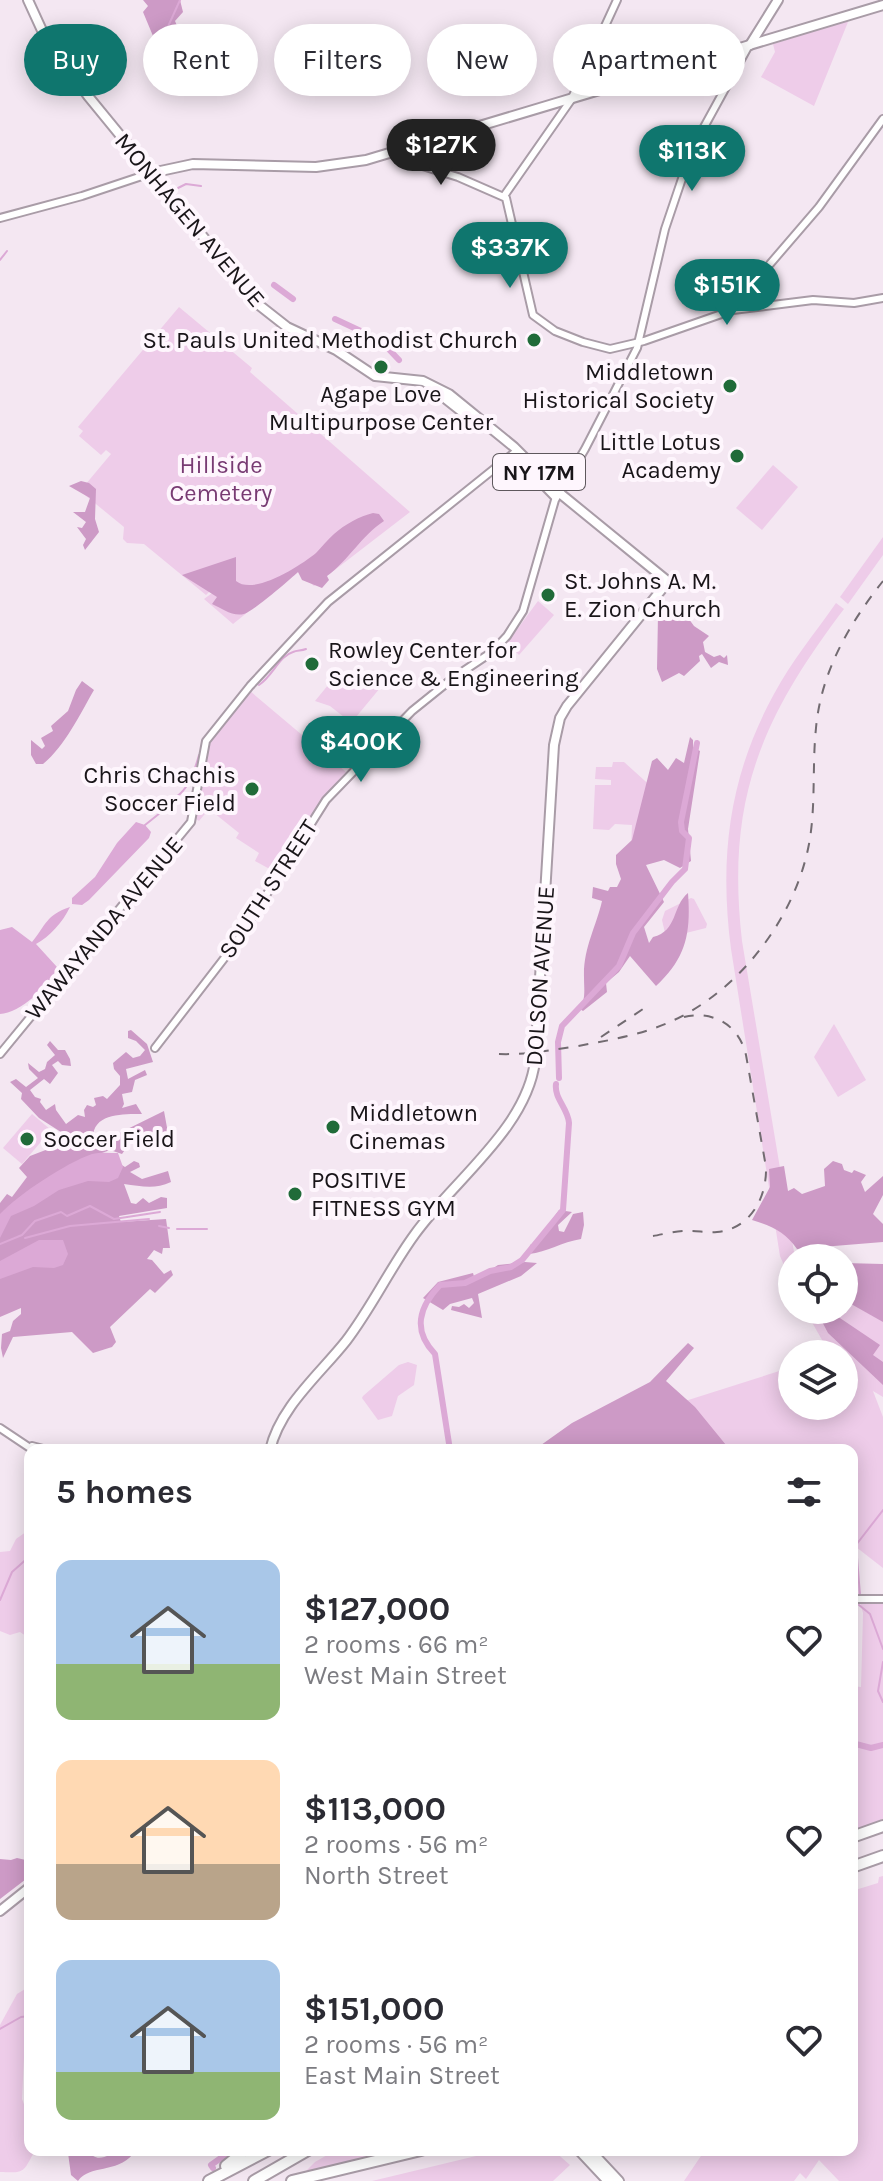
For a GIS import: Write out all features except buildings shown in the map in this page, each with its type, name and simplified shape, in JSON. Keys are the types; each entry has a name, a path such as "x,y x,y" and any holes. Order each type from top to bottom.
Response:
{"highway":[{"path":"858,1835 883,1826"},
{"path":"858,1865 883,1856"},
{"path":"202,2181 237,2156"},
{"path":"209,2181 257,2156"},
{"path":"254,2181 298,2156"},
{"path":"292,2181 396,2156"},
{"path":"592,2156 614,2181"}],"main road":[{"name":"MONHAGEN AVENUE","path":"28,0 45,37 63,63 245,290 287,327 336,350 375,376 402,378"},
{"path":"749,45 778,0"},
{"path":"151,173 193,164 328,167 392,154 883,5"},
{"name":"NY 17M","path":"402,378 447,399 514,453 558,495"},
{"name":"NY 17M","path":"402,378 423,381 460,402 514,447 558,495"},
{"name":"DOLSON AVENUE","path":"272,1444 290,1407 359,1323 407,1244 503,1130 530,1086 535,1061 554,745 562,713 665,583 661,584 558,495"},
{"path":"0,1911 24,1892"}],"street":[{"path":"504,196 571,100 617,0"},
{"name":"SOUTH STREET","path":"155,1048 231,950 326,800 412,711 492,652 523,611 558,495 585,449 638,343 665,229 692,149 749,45"},
{"path":"770,264 819,207 883,119"},
{"path":"392,154 504,196 529,306 536,320 555,331 600,348 638,343 733,310 813,300 854,303 883,298"},
{"path":"0,218 151,173"},
{"name":"WAWAYANDA AVENUE","path":"0,1054 191,822 206,741 250,686 328,602 514,453"},
{"path":"0,1428 24,1444"},
{"path":"21,1442 28,1444"},
{"path":"858,1599 883,1599"}],"green space":[{"path":"846,21 814,106 761,77 775,52 773,44"},
{"name":"Hillside Cemetery","path":"179,307 252,368 250,372 410,512 314,586 298,572 233,624 204,599 223,585 216,585 206,595 144,544 127,543 123,539 124,527 80,491 111,454 106,450 101,455 79,436 83,431 78,427"},
{"path":"773,465 798,487 762,530 736,508"},
{"path":"883,537 883,555 848,604 840,597"},
{"path":"538,601 554,615 519,655 507,643"},
{"path":"836,603 844,609 790,688 771,726 745,804 739,846 738,891 742,941 793,1244 778,1244 731,949 726,882 727,850 737,786 759,725 788,670"},
{"path":"356,671 369,676 380,688 356,717 344,717 330,706 315,701 338,673"},
{"path":"250,691 346,772 318,806 277,873 255,861 259,853 236,838 239,833 209,809 199,821 196,819 209,743"},
{"path":"613,762 624,762 665,799 631,850 632,825 615,824 609,830 593,829 595,785 611,785 611,780 595,779 596,767 612,767"},
{"path":"691,898 707,924 706,928 674,936 665,933 662,920 665,911"},
{"path":"834,1024 866,1080 838,1097 814,1057"},
{"name":"Soccer Field","path":"32,1114 51,1130 22,1164 3,1148"},
{"path":"883,1266 883,1397 873,1391 883,1417 883,1568 858,1549 858,1444 716,1444 682,1402 778,1371 778,1420 858,1420 858,1340 822,1340 813,1324 858,1324 858,1267"},
{"path":"408,1362 417,1365 414,1385 398,1396 392,1416 378,1420 363,1396 399,1365"},
{"path":"24,1533 24,1635 20,1632 10,1635 0,1631 0,1552 10,1551 16,1539"},
{"path":"858,1582 863,1603 883,1602 883,1822 858,1836 858,1687 861,1687 863,1613"},
{"path":"883,1876 883,2181 839,2181 819,2160 806,2179 800,2173 794,2181 684,2181 701,2156 858,2156 858,1889 878,1883 879,1877"},
{"path":"24,1990 24,2156 32,2156 22,2170 0,2172 0,2025 17,1994"},
{"path":"326,2156 376,2156 304,2173"},
{"path":"476,2156 560,2156 570,2165 553,2181 372,2181"}],"shaded area":[{"path":"143,0 180,0 183,12 175,21 176,24 148,24 143,12 148,6"},
{"path":"81,481 96,489 95,519 99,532 85,550 83,545 86,539 77,527 82,528 86,522 73,512 85,512 90,498 69,486"},
{"path":"373,513 379,514 384,521 327,576 329,580 322,588 302,580 298,572 244,614 231,613 212,604 217,597 182,575 236,557 236,581 244,585 265,582 309,559 347,524"},
{"path":"671,605 683,611 694,626 709,636 703,642 705,652 714,657 720,655 724,658 727,655 728,665 719,662 711,668 702,654 700,661 684,676 679,673 662,682 657,669 658,615 662,608"},
{"path":"82,681 94,690 58,748 43,764 36,764 31,755 31,740 42,749 45,746 41,738 53,731 51,726 68,711"},
{"path":"690,737 693,751 700,751 688,829 691,861 680,868 664,860 646,865 664,902 644,927 649,943 671,924 688,893 687,933 680,955 656,986 630,956 619,972 606,983 607,992 583,1011 580,1009 584,997 584,967 602,901 592,898 593,887 608,891 610,887 617,887 621,879 616,855 632,840 652,761 657,758 668,770 676,758 684,763"},
{"path":"136,822 145,825 151,832 149,838 89,900 82,905 72,904 72,898 95,877 117,843"},
{"path":"70,907 55,928 36,944 57,967 53,974 25,1004 0,1014 0,930 12,927 32,942 51,917"},
{"path":"131,1030 147,1044 153,1062 126,1069 128,1079 145,1070 147,1075 135,1080 132,1092 122,1094 122,1108 136,1104 142,1114 118,1115 103,1120 94,1130 93,1139 97,1144 164,1111 168,1133 148,1134 139,1143 129,1144 122,1154 110,1150 102,1153 125,1167 134,1161 139,1163 140,1167 130,1172 142,1179 168,1171 171,1182 159,1186 124,1184 131,1203 136,1204 143,1198 149,1203 161,1197 167,1198 167,1208 119,1216 121,1222 166,1219 170,1248 163,1248 162,1254 154,1250 147,1259 152,1260 164,1274 171,1270 173,1275 155,1293 150,1289 110,1327 116,1342 112,1347 93,1353 72,1332 13,1337 3,1358 2,1334 10,1331 13,1321 21,1314 21,1308 0,1317 0,1203 7,1194 12,1197 27,1177 19,1168 30,1156 56,1146 64,1134 39,1118 21,1099 22,1093 10,1082 16,1079 26,1087 38,1078 29,1069 28,1063 39,1072 45,1069 47,1062 55,1055 47,1045 50,1041 58,1050 65,1050 71,1066 58,1061 52,1065 58,1073 50,1084 44,1079 30,1090 41,1099 46,1110 55,1104 66,1124 78,1115 85,1117 87,1105 96,1105 94,1098 103,1096 107,1099 120,1085 120,1076 113,1063 126,1052 133,1058 145,1050 128,1038 128,1031"},
{"path":"118,1153 123,1167 118,1178 109,1182 88,1181 59,1190 11,1216 0,1238 0,1214 31,1189 69,1164 92,1154"},
{"path":"833,1161 842,1164 844,1170 866,1175 861,1182 865,1192 883,1176 883,1195 873,1214 883,1224 883,1242 793,1244 778,1230 752,1220 770,1187 769,1169 784,1166 788,1191 794,1188 802,1194 825,1186 824,1169"},
{"path":"559,1210 572,1212 558,1225 559,1231 564,1232 573,1214 583,1212 581,1239 529,1254 530,1245 537,1241"},
{"path":"39,1240 63,1240 68,1254 63,1265 33,1267 0,1279 0,1261"},
{"path":"537,1263 521,1276 478,1294 482,1318 451,1310 452,1306 464,1304 469,1308 474,1303 472,1298 450,1304 443,1310 423,1298 438,1282 473,1273 475,1280 498,1265"},
{"path":"858,1263 883,1264 883,1322 858,1308"},
{"path":"823,1324 849,1324 880,1345 873,1355 883,1362 883,1385 858,1361 858,1340 835,1340"},
{"path":"688,1343 694,1348 666,1381 695,1407 725,1444 542,1444 572,1423 650,1382"},
{"path":"0,1859 24,1860 24,1881 0,1899"},
{"path":"68,2156 131,2156 119,2164 89,2172 78,2181 71,2175"}],"waterway":[{"path":"169,24 180,0"},
{"path":"172,191 186,184 201,186"},
{"path":"0,260 7,251"},
{"path":"274,285 293,299"},
{"path":"335,319 380,340 399,360"},
{"path":"259,685 288,654 306,649"},
{"path":"559,1078 558,1042 562,1026 619,966 633,933 685,869 689,838 682,831 681,822 697,743"},
{"path":"145,825 160,813 164,801 178,796 183,790 192,777 199,755"},
{"path":"449,1444 435,1354 421,1327 423,1310 440,1285 465,1283 522,1260 563,1210 569,1123 556,1084"},
{"path":"0,1244 22,1235 35,1221 61,1212 67,1216 90,1206 114,1219 160,1212"},
{"path":"25,1238 70,1226 149,1219"},
{"path":"159,1226 169,1228"},
{"path":"177,1229 207,1229"},
{"path":"858,1542 883,1510"},
{"path":"0,1600 12,1572 24,1561"},
{"path":"858,1570 860,1595"},
{"path":"859,1605 870,1614 883,1649"},
{"path":"883,1662 878,1691 883,1702"},
{"path":"858,1745 871,1748 883,1745"},
{"path":"0,2029 24,2017"},
{"path":"213,2168 211,2165 224,2156"}],"railway":[{"path":"499,1054 578,1046 661,1026 697,1008 720,991 761,949 791,899 809,844 816,728 830,668 848,632 883,581"},
{"path":"601,1037 646,1007"},
{"path":"653,1236 681,1231 717,1232 739,1225 760,1200 766,1179 743,1044 731,1028 715,1018 684,1017"}],"place":[{"name":"St. Pauls United Methodist Church","path":"534,340"},
{"name":"Agape Love Multipurpose Center","path":"381,367"},
{"name":"Middletown Historical Society","path":"730,386"},
{"name":"Little Lotus Academy","path":"737,456"},
{"name":"St. Johns A. M. E. Zion Church","path":"548,595"},
{"name":"Rowley Center for Science & Engineering","path":"312,664"},
{"name":"Chris Chachis Soccer Field","path":"252,789"},
{"name":"Middletown Cinemas","path":"333,1127"},
{"name":"Soccer Field","path":"27,1139"},
{"name":"POSITIVE FITNESS GYM","path":"295,1194"}]}
